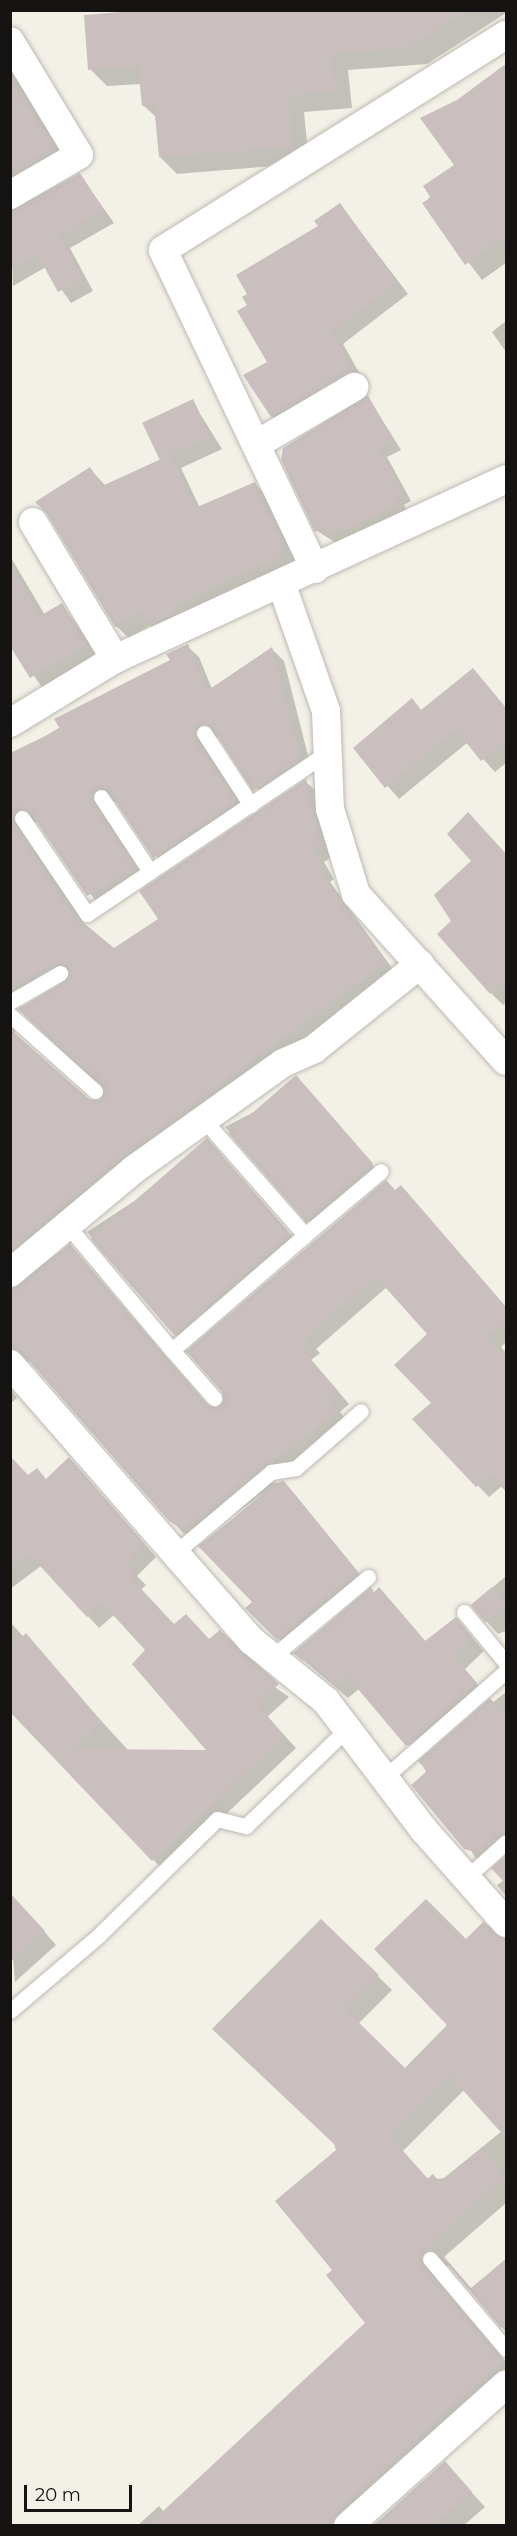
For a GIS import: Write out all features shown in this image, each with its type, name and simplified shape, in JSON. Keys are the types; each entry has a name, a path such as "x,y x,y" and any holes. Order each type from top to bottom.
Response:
{"street":[{"path":"315,569 163,250 507,34"},
{"path":"10,195 79,155 11,42"},
{"path":"257,444 354,387"},
{"path":"10,723 115,659 507,479"},
{"path":"33,522 115,659"},
{"path":"281,583 326,711 330,809 356,894 506,1058"},
{"path":"10,1273 67,1225 203,1119 283,1063 314,1049 420,964"},
{"path":"10,1364 273,1658 349,1727 385,1777 507,1923"},
{"path":"348,2526 506,2386"}],"lane":[{"path":"204,733 251,805"},
{"path":"22,818 87,914 149,870 251,805 328,752"},
{"path":"101,797 149,870"},
{"path":"10,1002 60,973"},
{"path":"10,1015 95,1091"},
{"path":"203,1119 305,1235"},
{"path":"172,1350 381,1172"},
{"path":"67,1225 214,1398"},
{"path":"176,1552 271,1472 296,1468 361,1411"},
{"path":"273,1658 368,1577"},
{"path":"464,1612 507,1663"},
{"path":"385,1777 507,1671"},
{"path":"10,2011 97,1937 217,1819 246,1826 349,1727"},
{"path":"467,1877 507,1842"},
{"path":"430,2259 507,2349"}],"building":[{"path":"145,10 467,10 409,48 332,53 336,92 288,95 293,147 159,157 154,105 142,106 138,66 88,70 84,15"},
{"path":"507,63 507,236 465,265 422,203 431,198 423,186 454,165 420,118 457,100"},
{"path":"10,74 56,149 10,176"},
{"path":"80,173 104,210 60,236 82,279 58,292 37,254 10,269 10,211"},
{"path":"340,203 397,282 332,332 354,371 271,417 243,375 267,362 237,311 247,305 242,297 247,294 236,275 318,226 314,221"},
{"path":"368,395 393,441 379,448 402,492 396,495 400,503 350,529 348,525 328,535 323,527 315,532 281,460 283,448"},
{"path":"193,399 210,436 160,460 142,423"},
{"path":"170,455 195,508 255,482 286,547 278,551 280,556 172,606 175,613 149,625 140,611 115,627 47,514 35,502 90,467 102,486"},
{"path":"10,565 40,616 62,603 87,644 30,678 10,646"},
{"path":"188,644 207,691 272,647 301,759 253,791 212,728 198,725 196,738 237,801 153,858 109,792 96,789 93,802 137,869 87,896 30,812 16,810 14,823 79,919 114,948 158,919 139,891 306,779 322,843 313,849 324,866 319,870 386,962 123,1157 10,1251 10,1029 89,1099 99,1100 105,1092 18,1009 65,981 68,968 56,964 10,990 10,753 60,729 54,719 170,660 166,654"},
{"path":"473,668 507,709 507,740 481,761 456,730 385,788 353,748 412,698 421,710"},
{"path":"468,812 507,855 507,978 490,994 437,934 451,921 434,895 471,861 447,834"},
{"path":"296,1075 373,1164 306,1222 229,1133"},
{"path":"207,1138 291,1235 175,1336 91,1239"},
{"path":"386,1180 395,1190 401,1185 507,1308 507,1320 487,1337 507,1361 507,1493 491,1475 476,1487 412,1419 431,1403 394,1365 427,1334 376,1277 306,1337 309,1341 301,1348 339,1392 330,1400 338,1410 185,1531 169,1521 10,1339 10,1289 70,1244 207,1404 216,1407 223,1402 222,1392 186,1351"},
{"path":"10,1456 28,1475 37,1468 46,1479 69,1457 145,1544 126,1563 135,1572 130,1577 174,1624 186,1614 209,1639 220,1630 279,1684 257,1704 285,1736 152,1861 10,1712 10,1648 26,1633 102,1722 73,1749 206,1750 132,1664 145,1650 102,1603 87,1617 29,1554 10,1568"},
{"path":"283,1480 358,1572 277,1640 245,1608 252,1602 198,1546"},
{"path":"371,1587 374,1592 379,1587 425,1641 456,1617 473,1638 453,1656 477,1683 406,1746 347,1676 335,1687 307,1658 303,1661 293,1653"},
{"path":"492,1587 506,1605 485,1623 471,1605"},
{"path":"490,1698 507,1718 507,1833 479,1853 464,1849 411,1785 427,1771 418,1761"},
{"path":"507,1855 507,1885 491,1868"},
{"path":"10,1893 45,1931 10,1962"},
{"path":"426,1899 466,1939 483,1922 507,1939 507,2139 450,2076 390,2136 427,2179 433,2174 439,2181 446,2179 481,2148 506,2177 431,2242 471,2288 507,2258 507,2324 501,2328 437,2252 424,2251 420,2260 504,2359 337,2514 332,2526 147,2526 365,2323 326,2275 332,2270 275,2201 336,2150 334,2144 212,2029 321,1919 379,1975 345,2009 405,2068 447,2025 374,1949"},
{"path":"445,2461 472,2492 433,2526 373,2526"}]}
